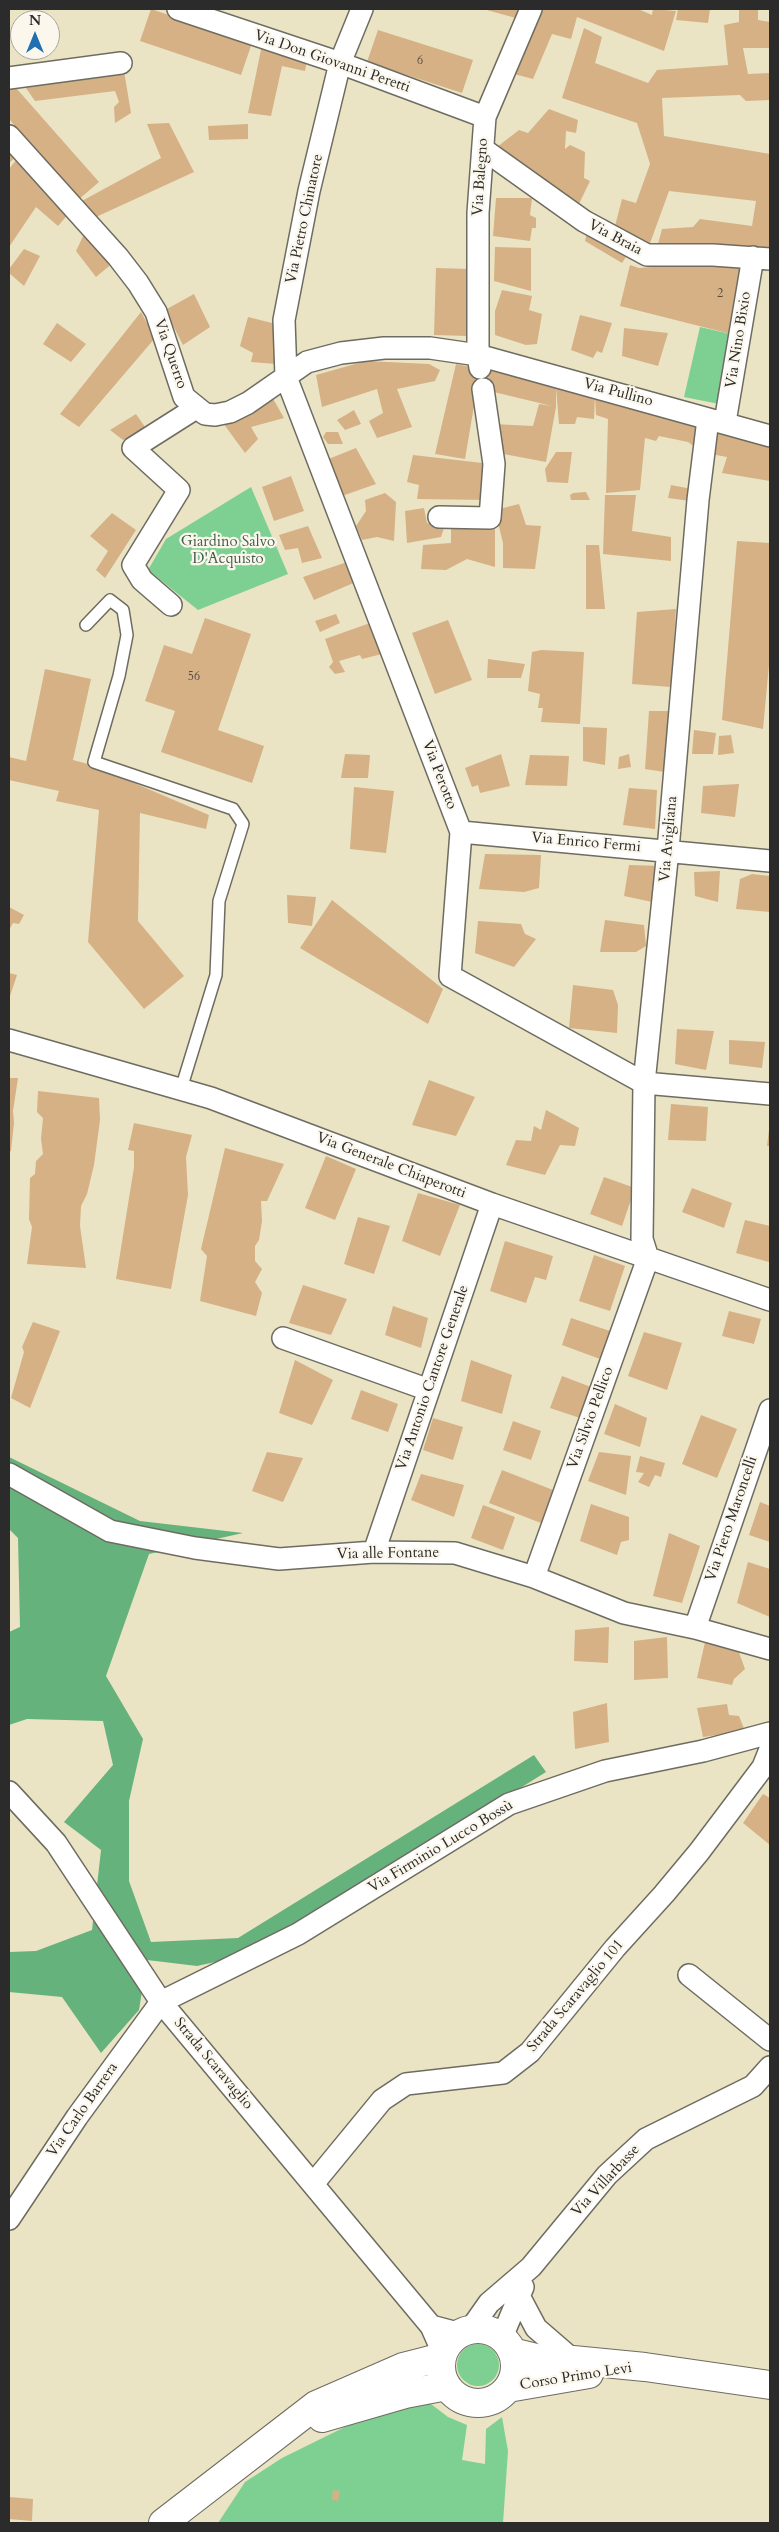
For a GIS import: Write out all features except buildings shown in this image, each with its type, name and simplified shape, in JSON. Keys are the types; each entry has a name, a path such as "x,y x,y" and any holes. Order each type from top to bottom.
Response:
{"street":[{"name":"Via Don Giovanni Peretti","path":"178,9 340,63 485,117"},
{"name":"Via Balegno","path":"479,362 478,213 485,117 531,9"},
{"name":"Via Pietro Chinatore","path":"286,377 284,320 309,190 340,63 356,11"},
{"path":"9,78 121,63"},
{"name":"Via Querro","path":"9,136 118,257 138,283 156,312 184,397 196,408"},
{"name":"Via Braia","path":"483,149 584,221 646,255 762,258"},
{"name":"Via Nino Bixio","path":"717,421 762,258"},
{"path":"170,605 142,580 133,565 179,490 133,448 196,408 205,414 215,415 230,412 307,362 340,353 366,350 430,348 479,362"},
{"name":"Via Pullino","path":"479,362 770,436"},
{"name":"Via Perotto","path":"286,377 460,832 450,976 644,1083"},
{"path":"439,517 490,518 494,464 483,389"},
{"name":"Via Avigliana","path":"648,1258 642,1239 644,1083 668,850 698,500 717,421"},
{"name":"Via Enrico Fermi","path":"460,832 770,861"},
{"name":"Via Generale Chiaperotti","path":"9,1040 210,1098 492,1204 770,1300"},
{"path":"644,1083 770,1094"},
{"name":"Via Antonio Cantore Generale","path":"374,1552 492,1204"},
{"name":"Via Silvio Pellico","path":"534,1577 648,1258"},
{"path":"283,1338 429,1390"},
{"name":"Via Piero Maroncelli","path":"694,1628 770,1410"},
{"name":"Via alle Fontane","path":"9,1474 110,1531 195,1548 279,1559 374,1552 455,1553 534,1577 624,1613 694,1628 770,1649"},
{"name":"Via Firminio Lucco Bossù","path":"161,2002 298,1934 510,1804 605,1771 704,1751 770,1742"},
{"name":"Strada Scaravaglio 101","path":"313,2184 382,2100 406,2084 504,2073 530,2052 614,1948 664,1894 723,1822 763,1767 770,1742"},
{"name":"Strada Scaravaglio","path":"9,1792 56,1843 161,2002 431,2326 454,2343"},
{"path":"689,1975 770,2040"},
{"name":"Via Carlo Barrera","path":"9,2219 77,2117 161,2002"},
{"name":"Via Villarbasse","path":"454,2343 489,2303 531,2266 607,2175 646,2139 753,2086 770,2067"},
{"name":"Via Villarbasse","path":"507,2345 519,2296 531,2266"},
{"name":"Corso Primo Levi","path":"519,2296 536,2328 572,2360"},
{"path":"163,2523 316,2405 454,2343 492,2332 507,2345 515,2371 508,2388 499,2396 477,2403 455,2395 447,2386 443,2377 454,2343"},
{"name":"Corso Primo Levi","path":"507,2345 545,2360 572,2360 645,2367 770,2385"},
{"name":"Corso Primo Levi","path":"508,2388 548,2379 645,2367"},
{"path":"270,2440 325,2417 406,2394 447,2386"}],"lane":[{"path":"86,625 110,600 123,610 127,635 119,676 94,762 233,809 243,824 219,901 216,975 181,1089"}],"green space":[{"path":"700,327 735,335 719,404 684,397"},
{"name":"Giardino Salvo D'Acquisto","path":"251,487 288,574 198,610 148,570 166,539"},
{"path":"9,1457 140,1521 243,1533 149,1554 106,1676 143,1739 129,1801 129,1881 151,1942 238,1938 534,1755 546,1772 256,1953 197,1966 147,1960 139,2010 101,2053 62,1997 9,1992 9,1952 36,1951 92,1930 101,1850 64,1822 113,1765 103,1721 27,1719 9,1725 9,1632 20,1627 18,1538 9,1529"},
{"path":"478,2344 493,2350 499,2365 493,2380 478,2386 463,2380 457,2365 463,2350"},
{"path":"410,2404 431,2404 448,2417 467,2425 462,2460 485,2464 486,2429 502,2417 508,2451 503,2523 218,2523 245,2482 282,2458 357,2421"}]}
